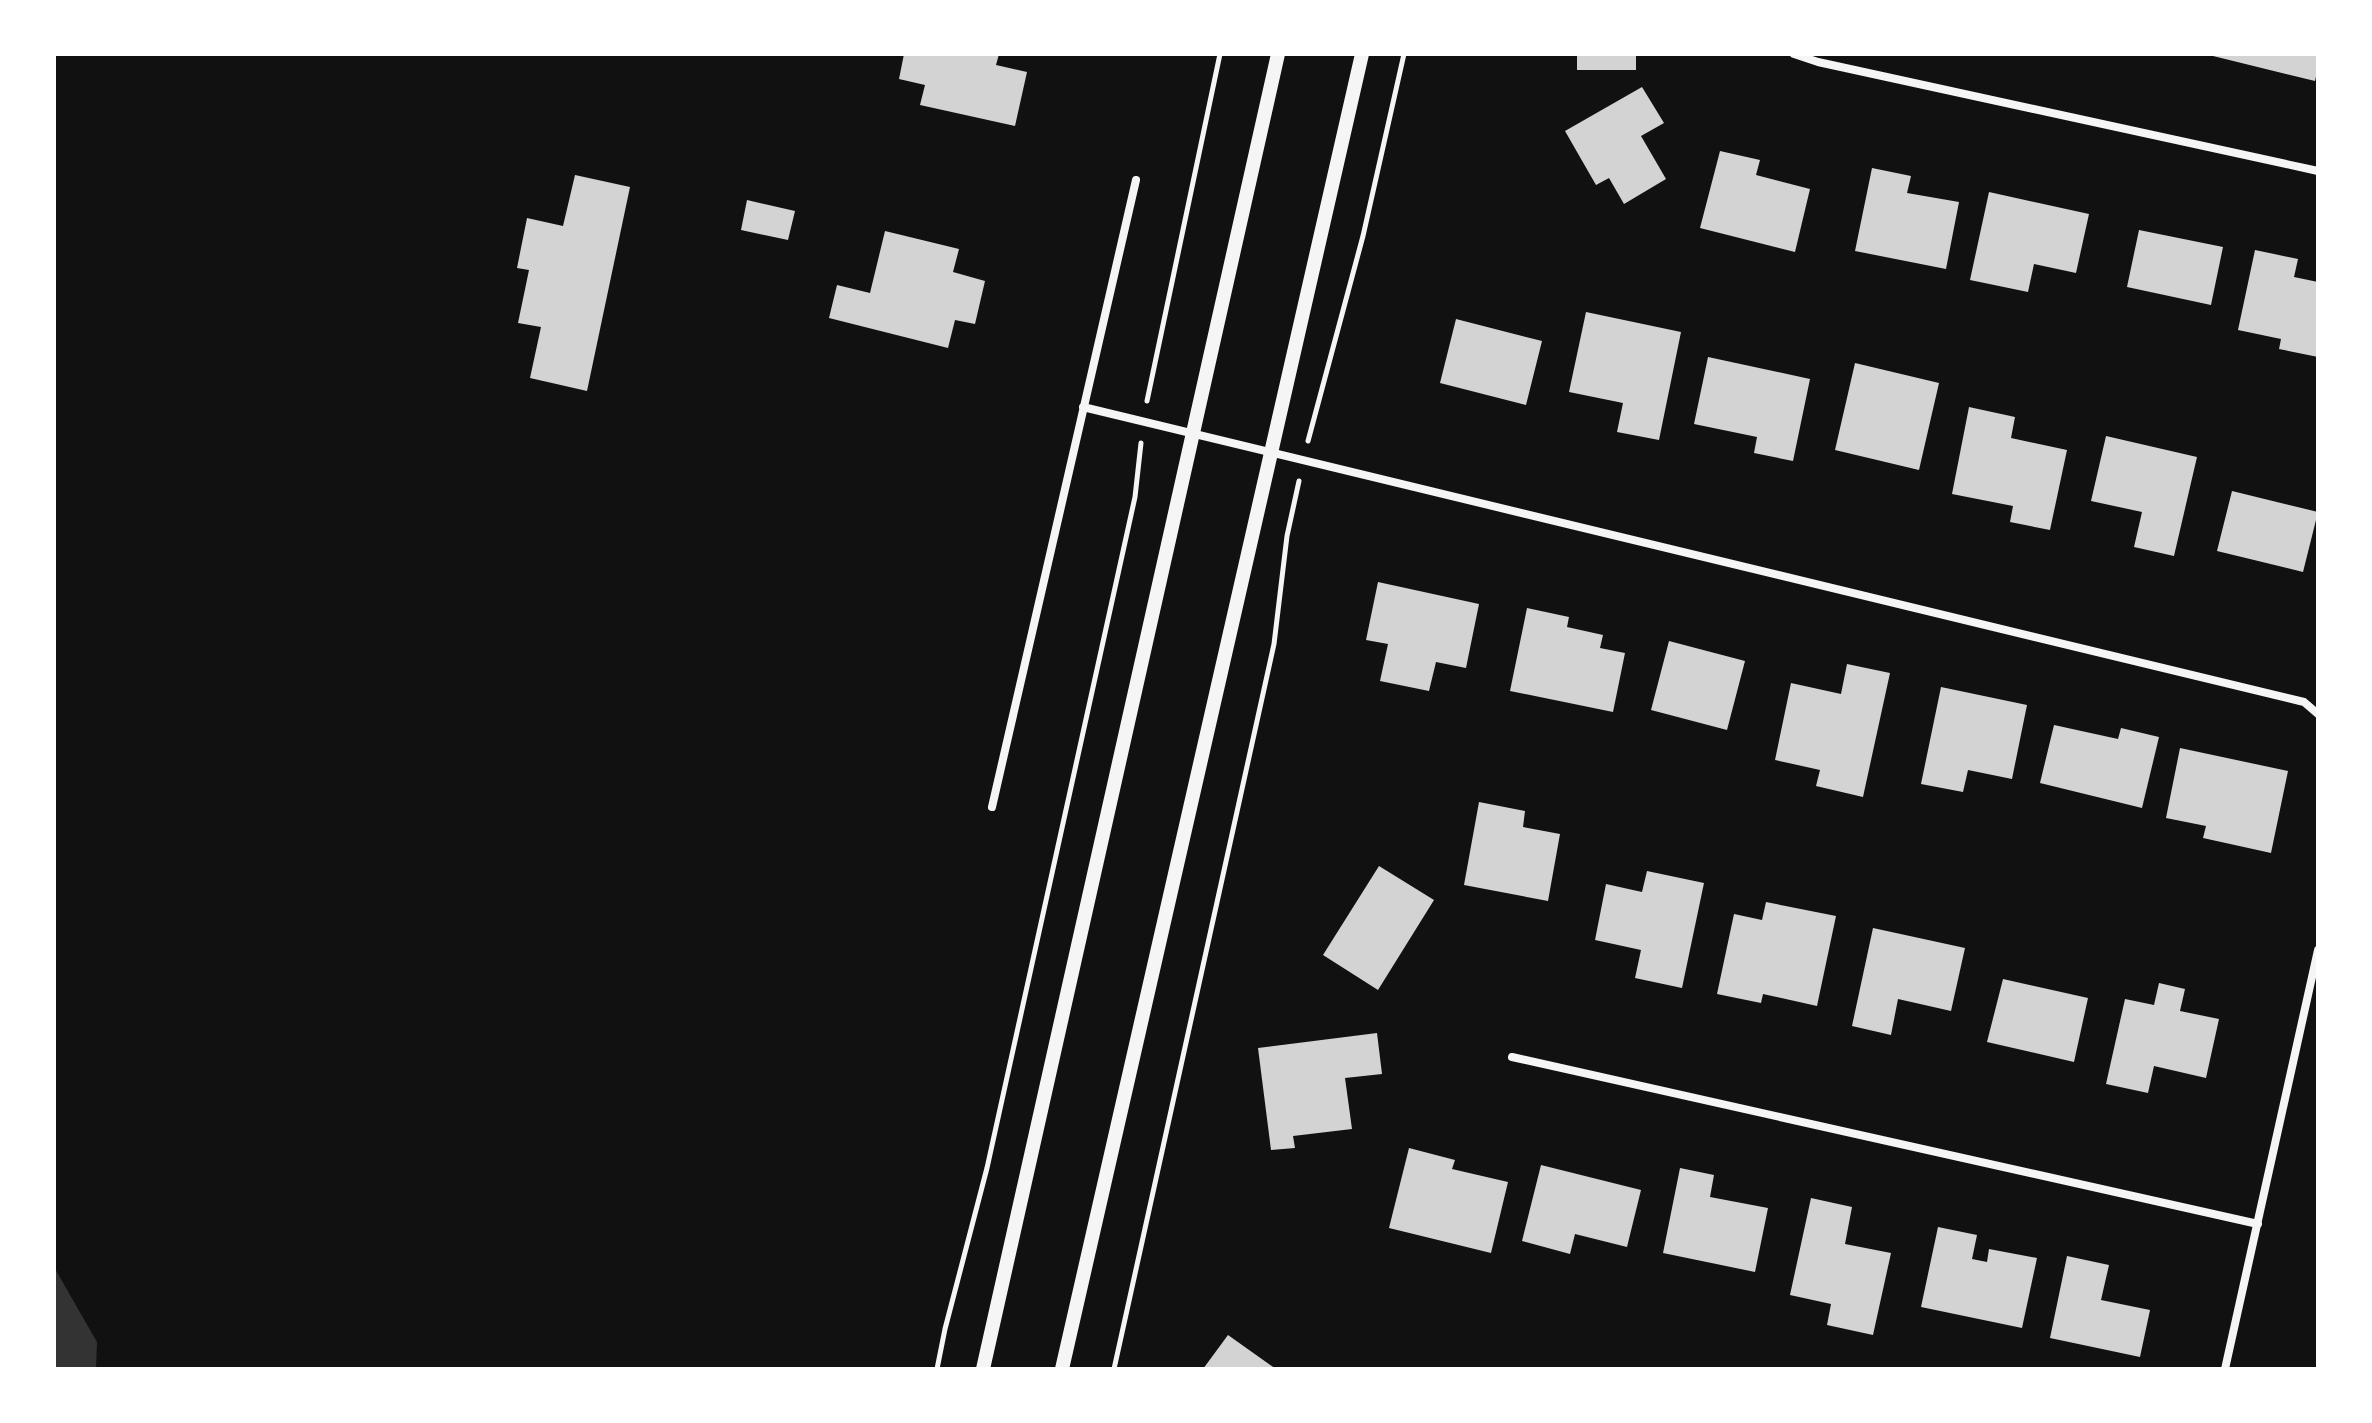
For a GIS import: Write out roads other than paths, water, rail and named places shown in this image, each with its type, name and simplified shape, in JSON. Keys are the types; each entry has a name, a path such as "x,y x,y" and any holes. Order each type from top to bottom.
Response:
{"street":[{"path":"983,1369 1278,54"},
{"path":"1062,1369 1362,54"},
{"path":"1794,54 1818,62 2318,171"},
{"path":"992,807 1136,180"},
{"path":"1083,407 2304,702 2318,714"},
{"path":"2225,1369 2318,950"},
{"path":"1512,1057 2258,1224"}]}
